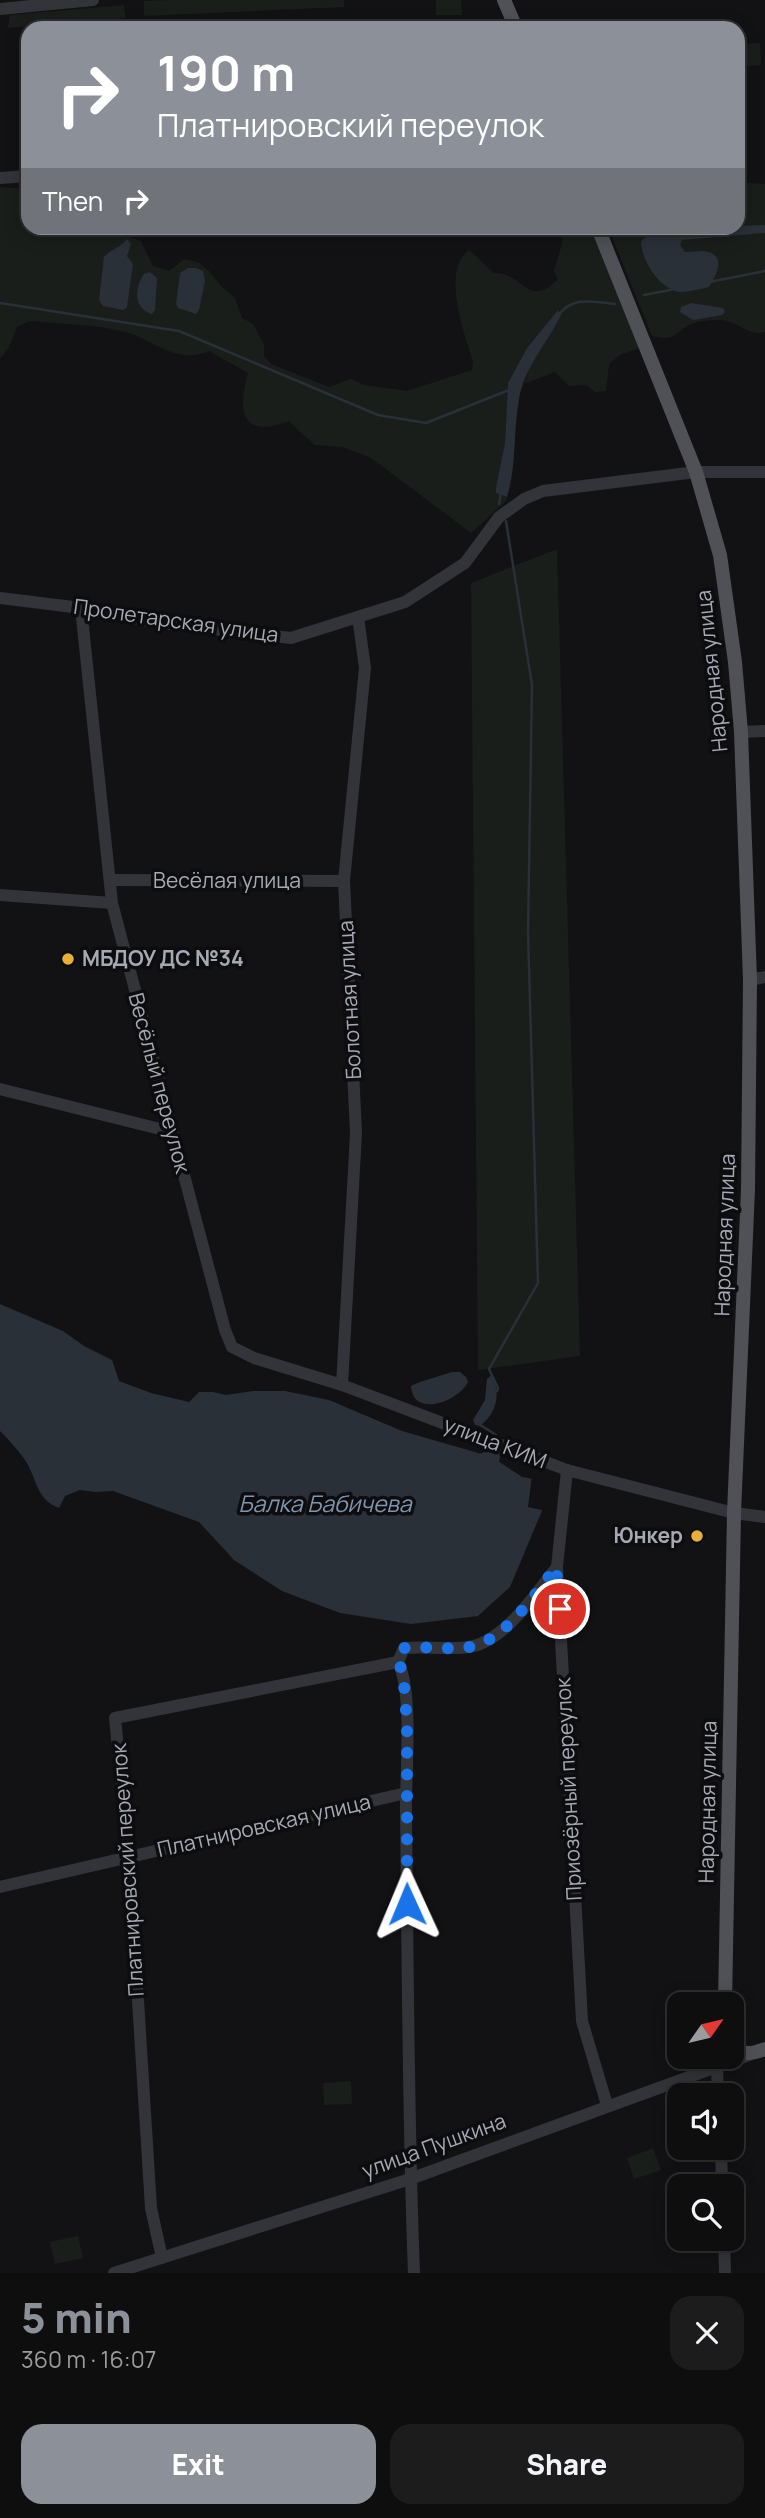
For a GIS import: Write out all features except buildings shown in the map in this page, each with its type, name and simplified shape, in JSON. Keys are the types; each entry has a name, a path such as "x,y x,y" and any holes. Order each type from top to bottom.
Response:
{"main road":[{"path":"504,0 513,21"},
{"name":"Народная улица","path":"601,235 696,472 720,555 735,662 741,732 758,978 734,1513 725,1992"},
{"name":"улица Пушкина","path":"749,2055 765,2049"},
{"path":"744,2053 749,2055"}],"street":[{"path":"0,9 93,0"},
{"path":"0,178 21,176"},
{"name":"Пролетарская улица","path":"0,598 81,608 160,624 291,638 405,602 465,563 499,517 524,499 543,491 696,472 765,472"},
{"name":"Весёлый переулок","path":"81,608 112,903 225,1330 232,1347"},
{"name":"Болотная улица","path":"342,1385 356,1133 344,881 365,668 358,617"},
{"path":"741,732 765,731"},
{"name":"Весёлая улица","path":"110,880 344,881"},
{"path":"0,895 112,903"},
{"path":"0,1089 172,1132"},
{"name":"улица КИМ","path":"232,1347 254,1358 342,1385 567,1470 734,1513 765,1517"},
{"name":"Приозёрный переулок","path":"567,1470 556,1567 582,2021 607,2105"},
{"name":"Платнировский переулок","path":"162,2258 151,2208 129,1857 115,1718 398,1662 404,1648 471,1647 495,1636 527,1604 556,1567"},
{"path":"398,1662 403,1672 407,1724 405,1793 410,2179 414,2273"},
{"name":"Платнировская улица","path":"0,1887 405,1793"},
{"name":"улица Пушкина","path":"744,2056 749,2055"},
{"name":"улица Пушкина","path":"114,2273 410,2179 700,2069"},
{"path":"724,2251 725,2273"}],"shaded area":[{"path":"344,0 344,7 144,16 144,1"},
{"path":"436,0 461,0 462,15 436,15"},
{"path":"124,5 126,18 21,21 21,27 8,28 10,15"},
{"path":"760,43 761,65 745,66 745,44"},
{"path":"745,182 765,184 765,332 753,332 725,320 716,320 691,324 671,337 652,336 612,237 745,235"},
{"path":"0,187 21,189 21,235 124,235 141,241 153,266 169,271 184,259 198,262 235,298 242,318 253,324 264,344 264,356 271,364 329,387 351,379 364,385 407,391 472,370 473,361 457,303 457,272 461,259 469,250 494,273 504,274 525,287 539,291 548,288 558,279 554,271 563,235 594,235 639,348 620,355 609,364 606,391 595,392 586,385 569,386 555,372 524,384 533,359 561,315 558,310 527,348 508,383 505,443 496,493 507,497 506,501 471,533 371,458 343,447 314,445 289,421 261,427 252,424 244,411 243,400 248,373 209,351 186,355 164,349 122,331 29,321 17,327 9,347 0,359"},
{"path":"557,549 580,1356 478,1370 471,583"},
{"path":"351,2081 352,2104 324,2105 323,2083"},
{"path":"653,2148 661,2170 634,2179 627,2158"},
{"path":"78,2236 83,2258 55,2264 50,2242"}],"water":[{"path":"765,225 765,233 745,235 745,226"},
{"path":"655,235 741,235 682,240 680,245 685,252 711,253 716,256 718,265 709,287 680,292 665,286 653,273 642,249 641,241"},
{"path":"127,239 131,244 127,256 133,264 127,307 123,310 103,306 99,300 104,257"},
{"path":"188,268 203,271 205,281 196,314 178,308 176,304 180,273"},
{"path":"150,272 157,278 155,310 152,314 141,307 137,297 144,274"},
{"path":"691,303 723,308 725,312 722,315 693,320 680,312 681,307"},
{"path":"558,310 561,315 522,387 507,497 496,493 496,488 505,443 508,383 527,348"},
{"name":"Балка Бабичева","path":"0,1304 63,1331 84,1346 112,1360 119,1381 151,1393 189,1402 199,1392 226,1395 253,1391 285,1391 329,1400 402,1431 492,1457 522,1477 545,1481 536,1491 544,1506 510,1587 478,1616 411,1624 340,1613 282,1591 234,1560 199,1522 113,1491 80,1490 65,1496 59,1508 52,1505 38,1489 24,1459 0,1431"},
{"path":"452,1372 460,1372 468,1382 456,1395 437,1404 419,1402 414,1396 411,1386"},
{"path":"492,1375 497,1396 494,1409 486,1421 480,1426 475,1425 473,1420 485,1400 487,1379"}],"pier":[{"path":"532,1475 548,1480 548,1487 540,1492 548,1505 546,1511 528,1507"}],"waterway":[{"path":"709,282 765,271"},
{"path":"644,295 675,289"},
{"path":"558,316 576,302 615,304"},
{"path":"0,303 179,331 378,415 426,423 509,390"},
{"path":"499,504 501,493"},
{"path":"497,1391 489,1369 538,1283 528,932 532,685 506,521"},
{"path":"479,1424 496,1435"},
{"path":"474,1466 492,1457 492,1449"}],"place":[{"name":"МБДОУ ДС №34","path":"68,959"},
{"name":"Юнкер","path":"697,1536"}],"route":[{"path":"407,1904 407,1724 403,1672 398,1662 404,1648 471,1647 495,1636 527,1604 556,1567 560,1609"}]}
